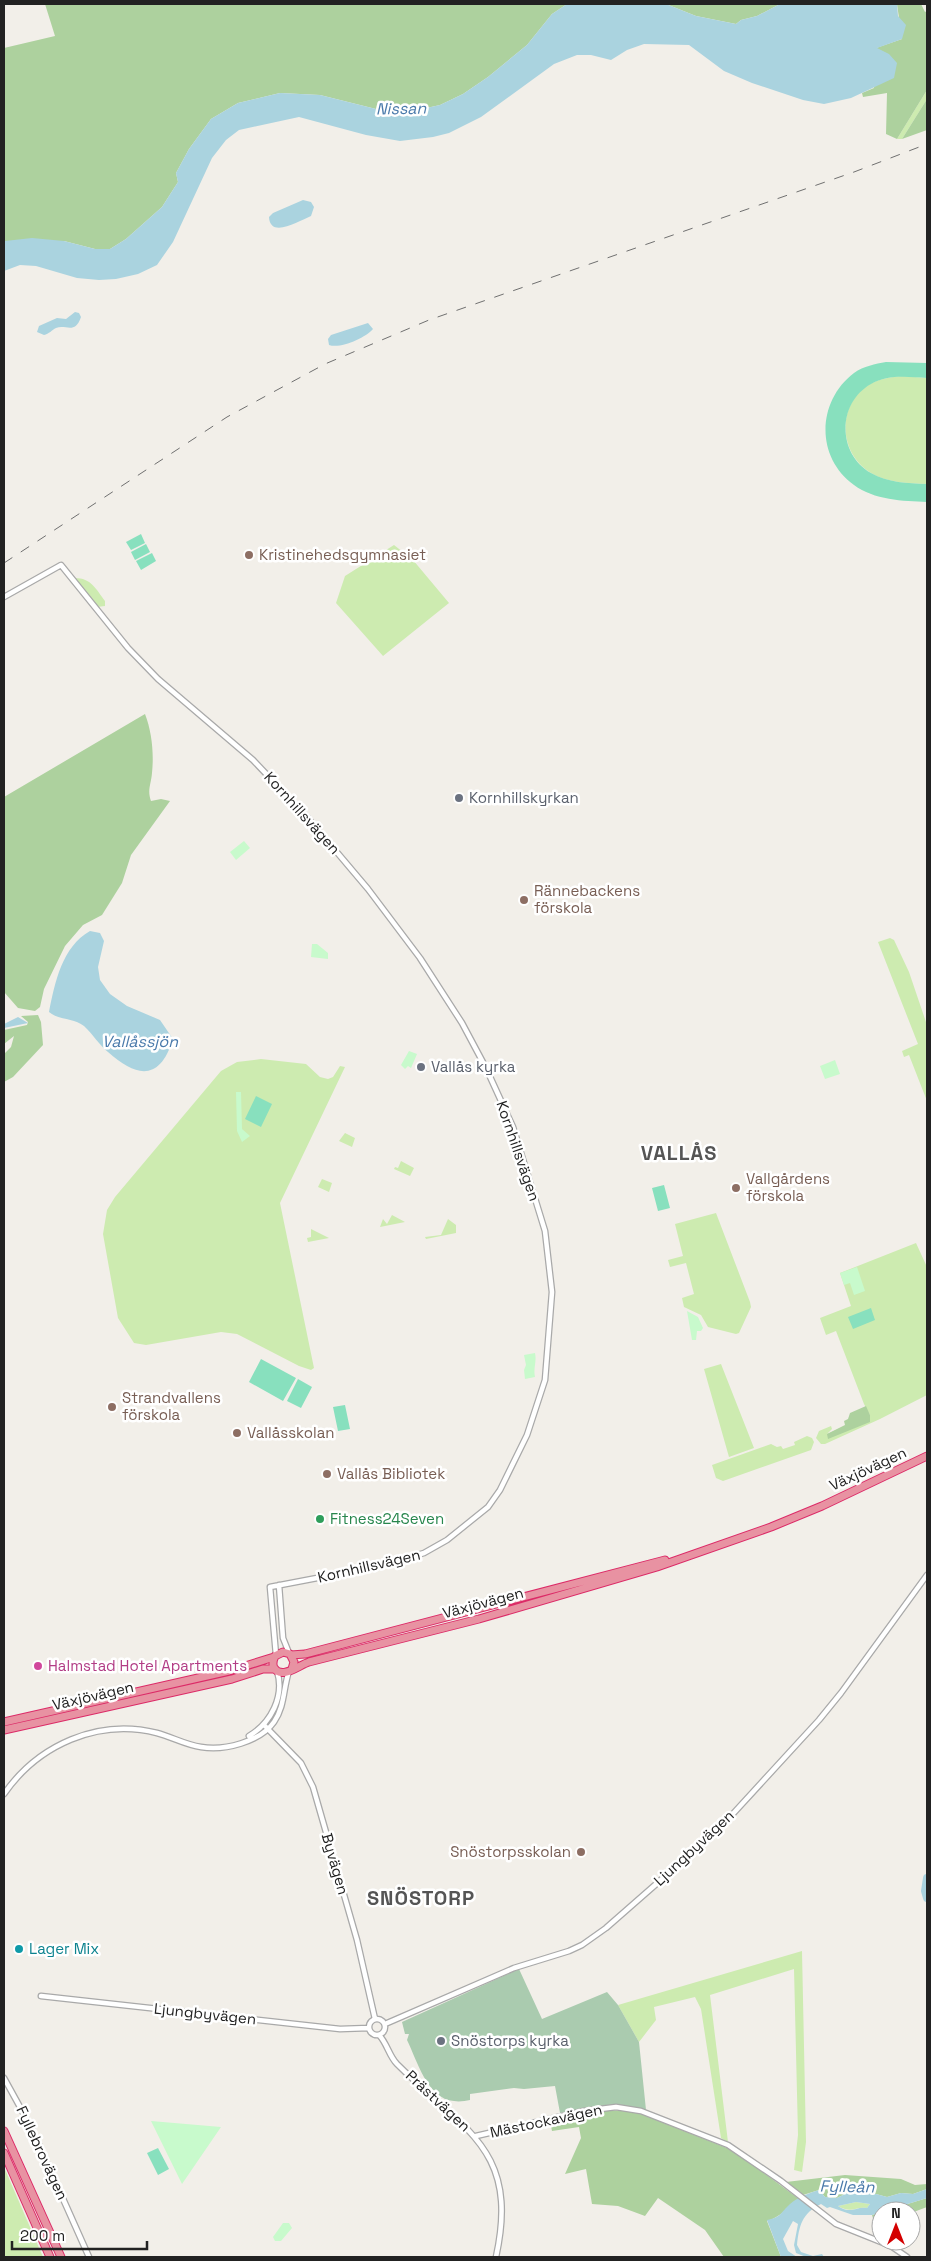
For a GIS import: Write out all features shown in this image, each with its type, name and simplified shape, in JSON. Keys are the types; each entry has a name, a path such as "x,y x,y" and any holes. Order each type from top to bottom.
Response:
{"highway":[{"name":"Växjövägen","path":"4,1730 232,1679 262,1669 276,1670 283,1673 309,1662 479,1619 619,1579 771,1527 822,1506 927,1456"},
{"name":"Växjövägen","path":"4,1722 229,1671 283,1652 300,1656 680,1558"},
{"path":"290,1654 294,1662 290,1670"},
{"path":"275,1656 273,1663 276,1670"},
{"path":"4,2131 61,2257"},
{"path":"4,2153 50,2257"}],"street":[{"name":"Kornhillsvägen","path":"4,597 61,564 128,648 158,679 253,760 308,818 368,889 420,958 462,1023 486,1068 513,1127 545,1231 552,1276 552,1302 545,1380 527,1435 500,1490 488,1507 447,1540 424,1553 403,1560 270,1587 275,1656"},
{"name":"Ljungbyvägen","path":"385,2024 514,1968 582,1945 606,1928 719,1829 819,1720 841,1693 927,1575"},
{"path":"279,1585 283,1638 290,1654"},
{"path":"240,1742 264,1725 272,1713 279,1693 279,1678 276,1670"},
{"path":"4,1794 30,1763 72,1738 95,1732 133,1729 157,1733 202,1747 221,1747 240,1742 267,1729 282,1705 290,1670"},
{"name":"Byvägen","path":"264,1725 302,1763 313,1787 357,1940 375,2019"},
{"name":"Ljungbyvägen","path":"41,1996 340,2029 369,2028"},
{"path":"375,2019 381,2020 385,2024 385,2031 379,2035 372,2033 369,2028 370,2023 375,2019"},
{"name":"Prästvägen","path":"379,2035 396,2063 476,2136 494,2167 500,2189 501,2214 496,2257"},
{"name":"Fyllebrovägen","path":"4,2078 32,2127 89,2257"},
{"name":"Mästockavägen","path":"476,2136 584,2111 616,2107 628,2108 658,2116 728,2145 836,2224 891,2246 906,2257"}],"green space":[{"path":"45,4 567,4 552,14 527,45 488,77 463,94 440,105 413,111 388,112 320,95 280,93 238,103 211,119 189,149 176,173 178,182 162,207 126,239 110,249 95,249 64,241 4,242 4,48 55,36"},
{"path":"666,4 780,4 757,16 741,20 736,24 696,16"},
{"path":"897,4 921,4 925,12 927,11 927,90 897,139 886,134 887,93 863,97 862,93 874,88 876,48 902,39"},
{"path":"927,90 927,99 902,139 897,139"},
{"path":"927,99 927,130 902,139"},
{"path":"886,362 927,363 927,378 898,377 884,379 871,384 860,392 852,403 847,416 847,442 852,454 871,473 891,481 927,484 927,502 889,499 862,490 841,473 832,460 827,445 827,413 833,398 842,385 854,373"},
{"path":"902,376 927,378 927,484 898,482 884,479 871,473 860,465 848,442 846,417 850,405 858,394 876,381"},
{"path":"141,534 145,543 131,550 126,542"},
{"path":"146,544 150,552 135,560 131,552"},
{"path":"394,545 413,560 449,603 383,656 336,603 345,576"},
{"path":"152,553 156,561 141,570 136,561"},
{"path":"75,578 81,578 93,585 105,601 105,606 97,607"},
{"path":"145,714 153,751 149,790 151,801 161,799 170,801 131,855 122,883 102,915 83,925 65,946 44,989 40,1007 35,1011 18,1008 4,992 4,797"},
{"path":"244,841 250,848 236,860 230,852"},
{"path":"890,938 894,940 909,972 927,1025 927,1101 909,1055 904,1057 902,1051 918,1044 878,942"},
{"path":"312,944 317,944 328,953 328,959 311,957"},
{"path":"38,1015 41,1022 43,1045 13,1077 4,1082 4,1054 11,1047 14,1036 4,1044 4,1030 27,1025 28,1022 21,1016"},
{"path":"409,1051 417,1054 411,1068 408,1066 405,1069 401,1065"},
{"path":"261,1059 306,1064 320,1077 328,1079 333,1077 340,1066 345,1067 280,1203 314,1368 311,1370 299,1366 237,1334 221,1332 146,1345 134,1343 118,1318 103,1234 107,1210 115,1197 221,1071 237,1062"},
{"path":"835,1060 840,1074 825,1079 820,1066"},
{"path":"236,1092 241,1092 242,1129 250,1136 242,1142 237,1131"},
{"path":"256,1096 272,1104 261,1127 245,1119"},
{"path":"345,1133 355,1138 352,1147 339,1141"},
{"path":"401,1161 414,1168 410,1176 394,1169 395,1167 398,1168"},
{"path":"322,1179 332,1183 329,1192 318,1187"},
{"path":"664,1185 670,1208 658,1211 652,1188"},
{"path":"716,1213 751,1307 739,1333 736,1334 708,1327 701,1315 684,1307 682,1298 694,1294 686,1263 670,1267 668,1260 683,1256 675,1224"},
{"path":"392,1215 405,1222 380,1227 383,1219 387,1224"},
{"path":"448,1219 456,1225 456,1233 426,1239 425,1237 441,1235"},
{"path":"311,1229 329,1238 308,1242 307,1238 311,1237"},
{"path":"916,1243 927,1267 927,1395 880,1419 825,1444 821,1444 816,1438 819,1431 831,1426 832,1429 827,1434 870,1415 836,1331 826,1335 820,1318 851,1306 840,1273"},
{"path":"857,1267 865,1291 854,1295 850,1283 844,1285 840,1273"},
{"path":"871,1308 875,1320 853,1329 848,1317"},
{"path":"687,1311 698,1317 703,1328 701,1331 697,1331 696,1340 692,1340"},
{"path":"535,1353 535,1377 525,1379 524,1370 526,1365 524,1355"},
{"path":"261,1359 296,1378 283,1401 249,1382"},
{"path":"721,1364 754,1448 729,1457 704,1369"},
{"path":"298,1379 312,1387 301,1408 287,1401"},
{"path":"345,1405 350,1429 338,1431 333,1407"},
{"path":"866,1406 870,1415 870,1422 828,1439 827,1434 845,1425 844,1421 848,1419 850,1413"},
{"path":"807,1436 812,1438 814,1442 811,1450 723,1481 716,1478 712,1465 771,1444 777,1447 781,1446 783,1449 795,1445 794,1442"},
{"path":"802,1951 806,2142 802,2172 794,2170 798,2135 794,1969 710,1995 728,2142 721,2138 701,2009 695,1997 654,2007 656,2020 639,2042 618,2005"},
{"path":"519,1969 542,2019 607,1992 618,2005 639,2042 646,2110 614,2107 560,2113 555,2086 514,2088 470,2094 470,2100 454,2101 445,2099 430,2086 419,2068 407,2040 409,2034 405,2034 402,2022"},
{"path":"602,2110 629,2111 641,2114 727,2148 799,2199 777,2217 767,2221 781,2257 724,2257 705,2230 658,2198 645,2216 618,2206 592,2204 586,2169 565,2174 581,2138 579,2127 552,2131 550,2121"},
{"path":"151,2121 221,2127 182,2184"},
{"path":"158,2148 169,2169 158,2175 147,2153"},
{"path":"4,2167 43,2257 4,2257"},
{"path":"845,2175 901,2179 915,2185 927,2184 927,2189 913,2194 901,2193 887,2197 876,2194 847,2193 837,2198 825,2197 819,2190 803,2195 786,2182"},
{"path":"927,2198 927,2207 921,2209 921,2201 917,2201"},
{"path":"856,2202 870,2204 867,2208 850,2210 838,2206"},
{"path":"283,2223 289,2223 292,2228 281,2241 275,2241 273,2237"}],"water":[{"path":"567,4 666,4 696,16 736,24 741,20 757,16 780,4 897,4 898,16 906,25 902,39 877,48 889,54 897,63 894,78 851,98 824,104 803,100 752,83 724,71 689,45 644,44 627,50 611,60 591,55 577,55 554,64 481,117 449,133 433,137 400,141 366,135 299,117 239,130 226,140 212,158 173,242 157,265 138,274 116,279 99,280 77,278 36,266 20,265 4,271 5,241 32,238 64,241 95,249 110,249 126,239 162,207 178,182 176,173 189,149 211,119 238,103 280,93 320,95 388,112 413,111 440,105 463,94 488,77 527,45 552,14"},
{"path":"303,200 311,202 314,207 311,216 286,227 274,227 269,217 273,213"},
{"path":"75,312 79,313 81,317 76,326 56,328 44,335 37,332 39,326 57,318 66,319"},
{"path":"368,323 373,329 364,336 346,344 329,345 328,339 331,335"},
{"name":"Vallåssjön","path":"90,931 100,933 104,941 98,967 100,980 110,994 127,1006 160,1020 173,1039 168,1053 154,1068 146,1071 129,1067 105,1049 80,1023 49,1012 57,977 66,956 80,938"},
{"path":"18,1017 28,1023 4,1028 4,1024"},
{"path":"927,2189 927,2198 917,2201 871,2201 871,2215 853,2215 830,2207 827,2208 821,2204 810,2212 803,2221 797,2245 801,2252 813,2256 822,2254 824,2257 806,2257 796,2253 794,2245 798,2224 793,2221 783,2239 788,2251 797,2257 781,2257 767,2220 778,2216 796,2199 819,2190 825,2197 837,2198 847,2193 876,2194 887,2197 901,2193 913,2194","holes":["856,2202 870,2204 867,2208 846,2210 838,2206"]}],"waterway":[{"name":"Fylleån","path":"927,1878 925,1891 927,1898"}],"railway":[{"path":"4,563 227,417 325,364 429,320 854,172 927,144"}],"place":[{"name":"Kristinehedsgymnasiet","path":"249,555"},
{"name":"Kornhillskyrkan","path":"459,798"},
{"name":"Rännebackens förskola","path":"524,900"},
{"name":"Vallås kyrka","path":"421,1067"},
{"name":"Vallgårdens förskola","path":"736,1188"},
{"name":"Strandvallens förskola","path":"112,1407"},
{"name":"Vallåsskolan","path":"237,1433"},
{"name":"Vallås Bibliotek","path":"327,1474"},
{"name":"Fitness24Seven","path":"320,1519"},
{"name":"Halmstad Hotel Apartments","path":"38,1666"},
{"name":"Snöstorpsskolan","path":"581,1852"},
{"name":"Lager Mix","path":"19,1949"},
{"name":"Snöstorps kyrka","path":"441,2041"}],"district":[{"name":"VALLÅS","path":"679,1153"},
{"name":"SNÖSTORP","path":"421,1898"}],"water label":[{"name":"Nissan","path":"401,108"}]}
